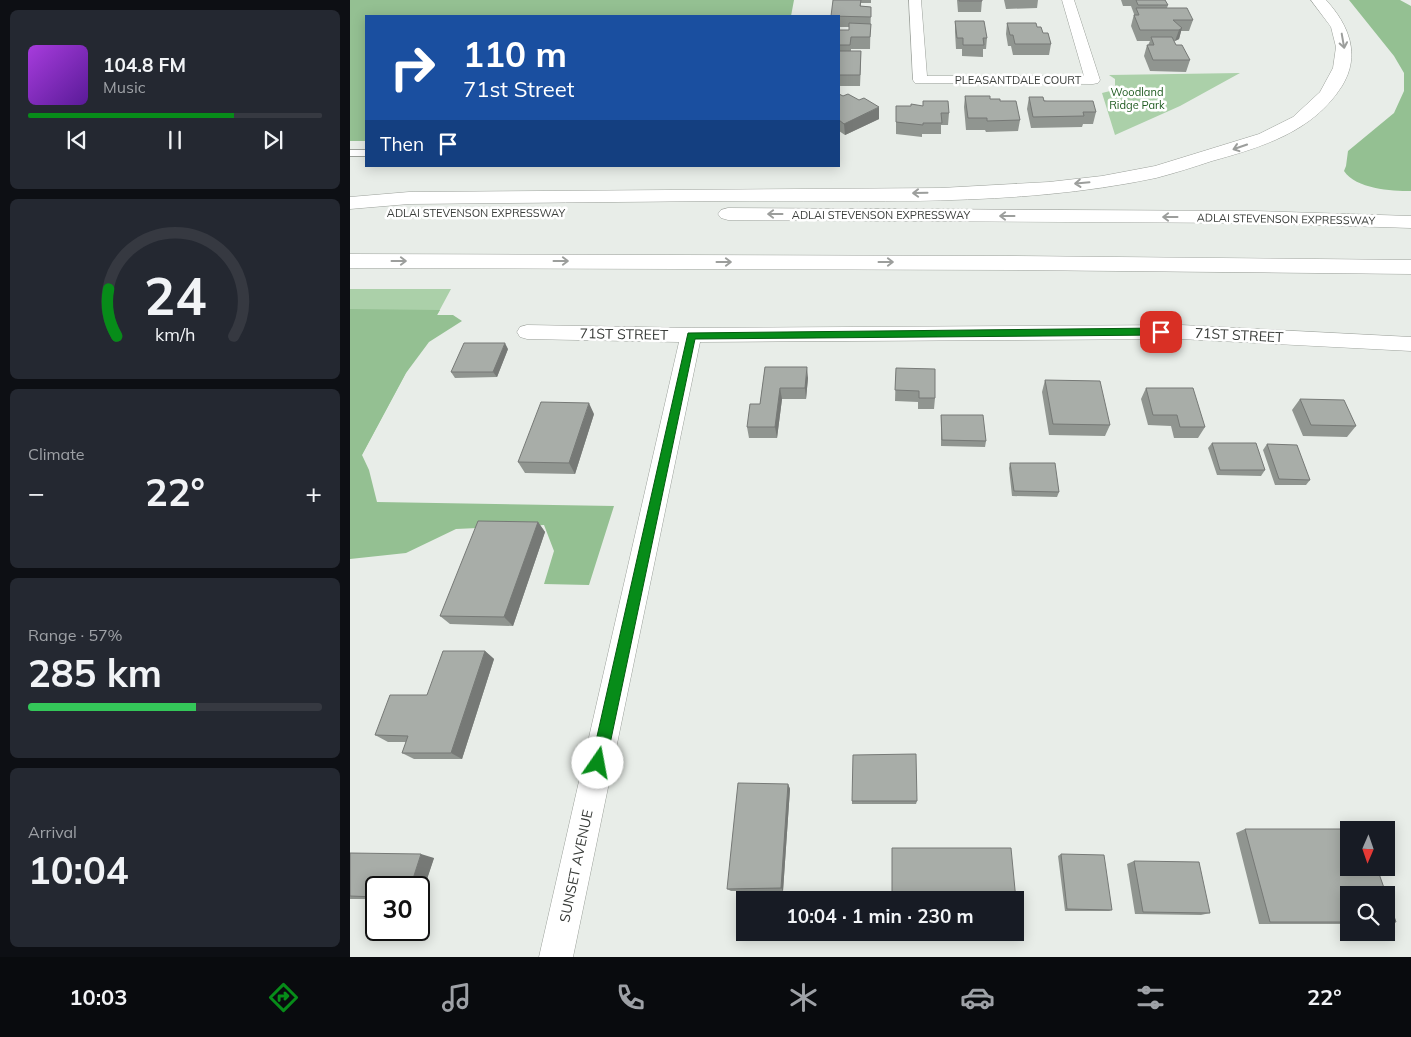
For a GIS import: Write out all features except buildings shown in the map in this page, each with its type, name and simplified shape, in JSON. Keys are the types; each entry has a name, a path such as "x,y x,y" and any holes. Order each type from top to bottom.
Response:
{"highway":[{"path":"350,203 409,198 982,192 1095,182 1156,172 1268,138 1306,116 1329,95 1341,71 1346,55 1342,32 1318,0"},
{"name":"ADLAI STEVENSON EXPRESSWAY","path":"350,213 1244,217 1411,222"},
{"path":"350,261 1016,262 1411,267"}],"street":[{"name":"PLEASANTDALE COURT","path":"916,0 920,80 1093,80 1068,0"},
{"name":"71ST STREET","path":"527,332 691,335 1180,332 1411,344"},
{"name":"SUNSET AVENUE","path":"556,957 691,335"}],"lane":[{"path":"350,152 365,153"}],"green space":[{"path":"350,0 794,0 791,15 365,15 365,141 350,141"},
{"path":"1349,0 1400,0 1411,6 1411,191 1374,188 1357,182 1344,171 1348,151 1394,113 1404,91 1404,73 1394,56"},
{"name":"Woodland Ridge Park","path":"1240,73 1180,106 1115,135 1102,93 1115,88 1115,79 1109,75"},
{"path":"350,289 451,289 350,477"},
{"path":"350,309 440,310 437,315 453,315 462,321 429,342 406,373 362,455 369,470 377,502 614,506 589,585 544,584 554,551 544,525 456,529 406,553 350,559"}],"route":[{"path":"598,763 691,335 1161,332"}]}
